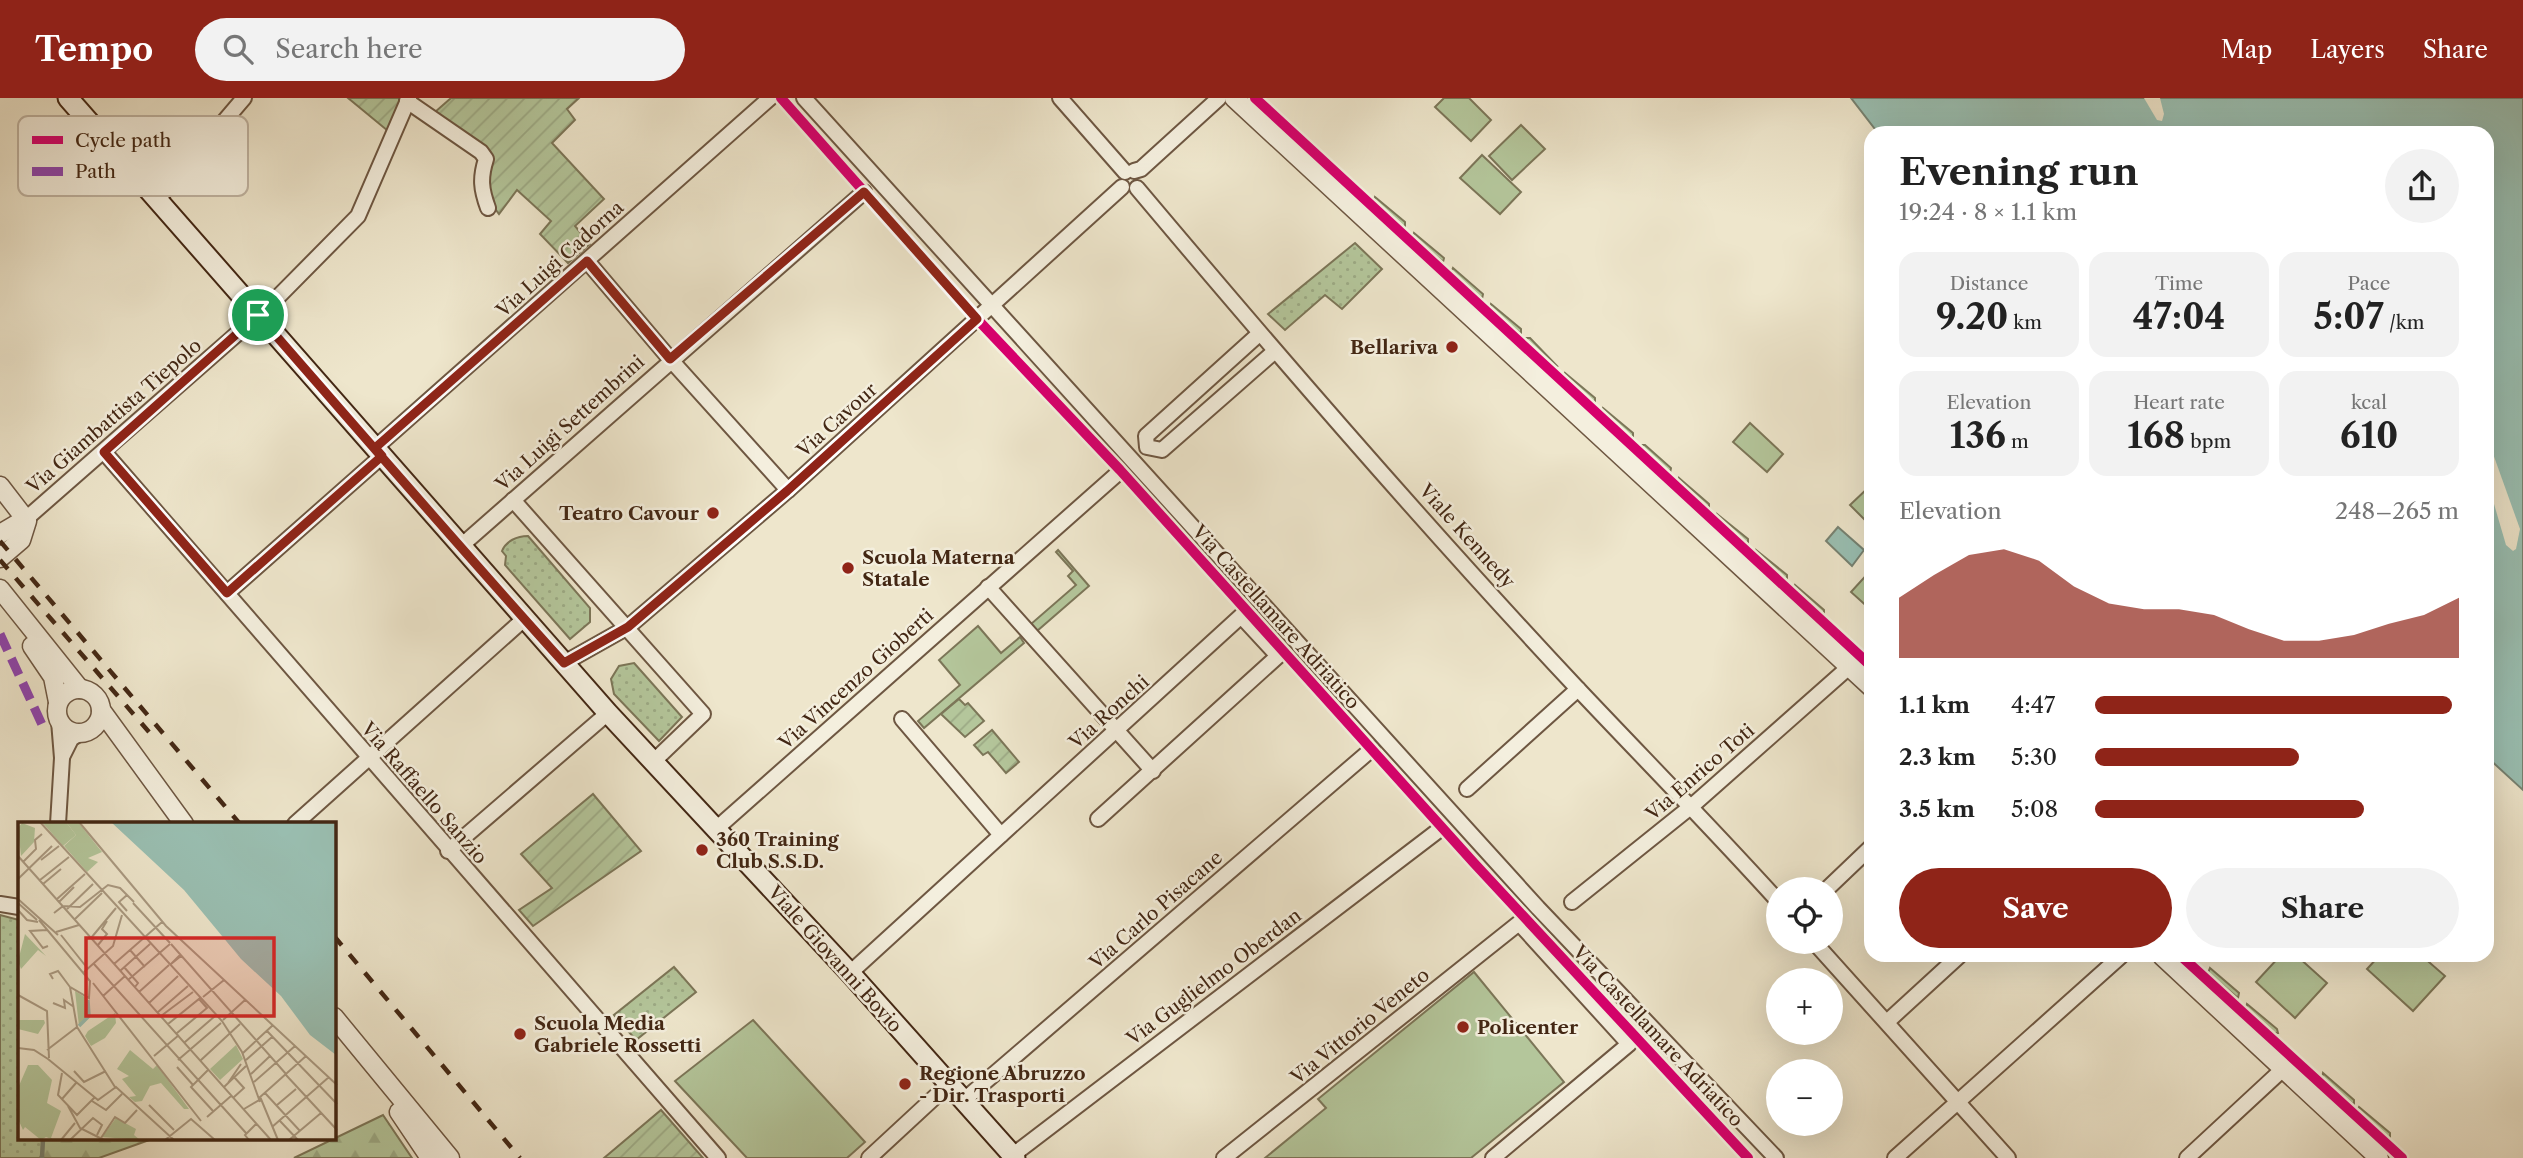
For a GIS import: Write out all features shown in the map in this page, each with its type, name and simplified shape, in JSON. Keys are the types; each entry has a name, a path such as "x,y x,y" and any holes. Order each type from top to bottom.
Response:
{"main road":[{"name":"Viale Giovanni Bovio","path":"71,99 86,116"},
{"name":"Viale Giovanni Bovio","path":"155,196 608,713 950,1083 1014,1157"}],"street":[{"path":"229,116 244,98"},
{"name":"Via Luigi Cadorna","path":"227,593 587,261 770,98"},
{"name":"Via Castellamare Adriatico","path":"804,98 1538,908 1776,1158"},
{"name":"Viale Kennedy","path":"1060,98 1259,334 1578,689 1693,805 1766,887"},
{"name":"Via Cavour","path":"564,663 628,627 788,490 1219,98"},
{"path":"1234,98 1864,681"},
{"path":"408,100 481,152 486,159 481,174 481,189 488,208"},
{"name":"Via Giambattista Tiepolo","path":"27,518 258,315 358,216 408,100"},
{"name":"Via Luigi Settembrini","path":"461,546 670,359 864,192"},
{"path":"158,200 161,196"},
{"path":"587,261 670,359 788,490"},
{"path":"1259,334 1146,436 1147,447 1162,450 1275,351"},
{"name":"Via Raffaello Sanzio","path":"104,452 448,851 718,1158"},
{"name":"Via Vincenzo Gioberti","path":"716,829 1117,474"},
{"path":"0,486 27,518"},
{"path":"513,500 703,714 653,762"},
{"path":"0,534 27,518"},
{"path":"0,558 21,540 27,518"},
{"path":"988,587 1153,771 1098,819"},
{"path":"0,589 80,689 97,698 101,710 130,754 182,822"},
{"path":"0,598 53,677 58,702 62,758 58,822"},
{"name":"Via Ronchi","path":"849,973 1241,616 1278,656 1153,771"},
{"path":"297,822 524,619"},
{"name":"Via Enrico Toti","path":"1572,902 1693,805 1849,667"},
{"path":"58,702 67,692 80,689"},
{"path":"1467,789 1578,689"},
{"path":"62,758 71,739 97,723 101,710"},
{"path":"448,851 608,713"},
{"path":"902,719 1001,835"},
{"path":"59,721 68,730 102,736 130,754"},
{"name":"Via Carlo Pisacane","path":"964,1100 1372,749"},
{"name":"Via Guglielmo Oberdan","path":"1014,1157 1439,830"},
{"path":"1840,877 1864,854"},
{"path":"0,904 18,907"},
{"name":"Via Vittorio Veneto","path":"1224,1158 1519,923 1629,1044 1493,1158"},
{"path":"1825,954 2008,1158"},
{"path":"1887,1022 1952,962"},
{"path":"1895,1158 2114,962"},
{"path":"2168,962 2379,1158"},
{"path":"336,1020 450,1158"},
{"path":"346,1033 430,1158"},
{"path":"2187,1158 2283,1069"},
{"path":"869,1158 950,1083"}],"green space":[{"path":"348,98 403,98 388,131"},
{"path":"451,98 579,98 567,109 575,120 552,143 604,199 575,226 590,244 568,263 540,234 551,221 517,190 499,214 490,202 488,166 435,112"},
{"path":"1444,98 1469,98 1491,120 1471,141 1435,107"},
{"path":"1521,125 1545,149 1512,180 1489,156"},
{"path":"1482,155 1521,192 1500,214 1460,178"},
{"path":"1375,197 1405,222 1405,226 1401,227 1374,202"},
{"path":"1414,233 1444,258 1443,262 1413,237"},
{"path":"1355,243 1382,269 1342,309 1325,295 1285,330 1268,314"},
{"path":"1453,268 1483,294 1482,299 1451,273"},
{"path":"1491,304 1521,329 1521,334 1490,309"},
{"path":"1526,338 1530,338 1557,366 1553,367 1526,342"},
{"path":"1565,373 1595,398 1595,403 1564,377"},
{"path":"1603,408 1633,433 1633,438 1602,413"},
{"path":"1750,423 1783,454 1767,472 1733,442"},
{"path":"1641,445 1645,445 1671,468 1670,473 1641,449"},
{"path":"1679,478 1709,504 1709,508 1678,483"},
{"path":"1864,492 1864,519 1850,505"},
{"path":"1717,514 1748,539 1748,543 1743,543 1716,518"},
{"path":"528,536 590,608 590,622 570,639 505,565 506,556 502,551 506,544 516,538"},
{"path":"1058,550 1089,586 1037,631 1031,624 1076,585 1068,576 1073,571 1056,552"},
{"path":"1756,550 1787,575 1787,579 1782,579 1755,554"},
{"path":"1864,578 1864,604 1851,592"},
{"path":"1795,585 1824,610 1824,615 1793,590"},
{"path":"978,626 1001,653 1020,637 1024,643 924,728 918,721 960,685 939,660"},
{"path":"634,663 682,717 659,741 614,694 611,679 619,666"},
{"path":"959,699 965,705 968,703 984,721 965,737 941,714"},
{"path":"992,730 1019,762 1006,773 988,752 983,755 974,745"},
{"path":"593,794 641,851 533,926 519,910 552,888 521,854"},
{"path":"0,915 18,920 18,1140 42,1140 43,1150 40,1158 0,1158"},
{"path":"2274,962 2304,962 2327,983 2295,1018 2256,982"},
{"path":"2373,962 2429,962 2445,976 2413,1011 2367,969"},
{"path":"674,967 696,992 636,1040 614,1015"},
{"path":"2210,968 2239,993 2238,998 2208,973"},
{"name":"Policenter","path":"1474,972 1564,1082 1471,1158 1265,1158 1326,1108 1318,1099"},
{"path":"2247,1004 2277,1029 2278,1033 2273,1033 2246,1009"},
{"path":"753,1020 865,1142 847,1158 747,1158 675,1081"},
{"path":"2323,1073 2354,1100 2354,1105 2322,1078"},
{"path":"2359,1107 2390,1133 2390,1137 2385,1138 2357,1111"},
{"path":"661,1110 703,1158 604,1158"},
{"path":"383,1115 412,1158 294,1158 336,1140"},
{"path":"42,1140 149,1140 99,1158 40,1158"}],"water":[{"path":"1851,98 2523,98 2523,790 2494,763 2494,126 1873,126"},
{"path":"1838,527 1864,550 1852,566 1826,541"}],"pier":[{"path":"2144,98 2160,98 2164,114 2162,121 2157,120"},
{"path":"2494,457 2520,529 2516,549 2513,551 2506,545 2494,504"}],"waterway":[{"path":"42,1158 43,1140"}],"railway":[{"path":"0,541 238,822"},
{"path":"0,560 149,732"},
{"path":"336,938 520,1158"}],"marked path":[{"path":"0,634 45,731"}],"cycle path":[{"path":"781,98 977,319 1120,470 1474,863 1748,1158"},
{"path":"1255,98 1864,660"},
{"path":"2188,962 2402,1158"}],"place":[{"name":"Bellariva","path":"1452,347"},
{"name":"Teatro Cavour","path":"713,513"},
{"name":"Scuola Materna Statale","path":"848,568"},
{"name":"360 Training Club S.S.D.","path":"702,850"},
{"name":"Policenter","path":"1463,1027"},
{"name":"Scuola Media Gabriele Rossetti","path":"520,1034"},
{"name":"Regione Abruzzo - Dir. Trasporti","path":"905,1084"}],"route":[{"path":"258,315 104,452 227,593 382,456 375,448 587,261 670,359 864,192 977,319 787,491 628,627 606,642 564,663 524,619 461,546 375,448 283,344 258,315"}]}
